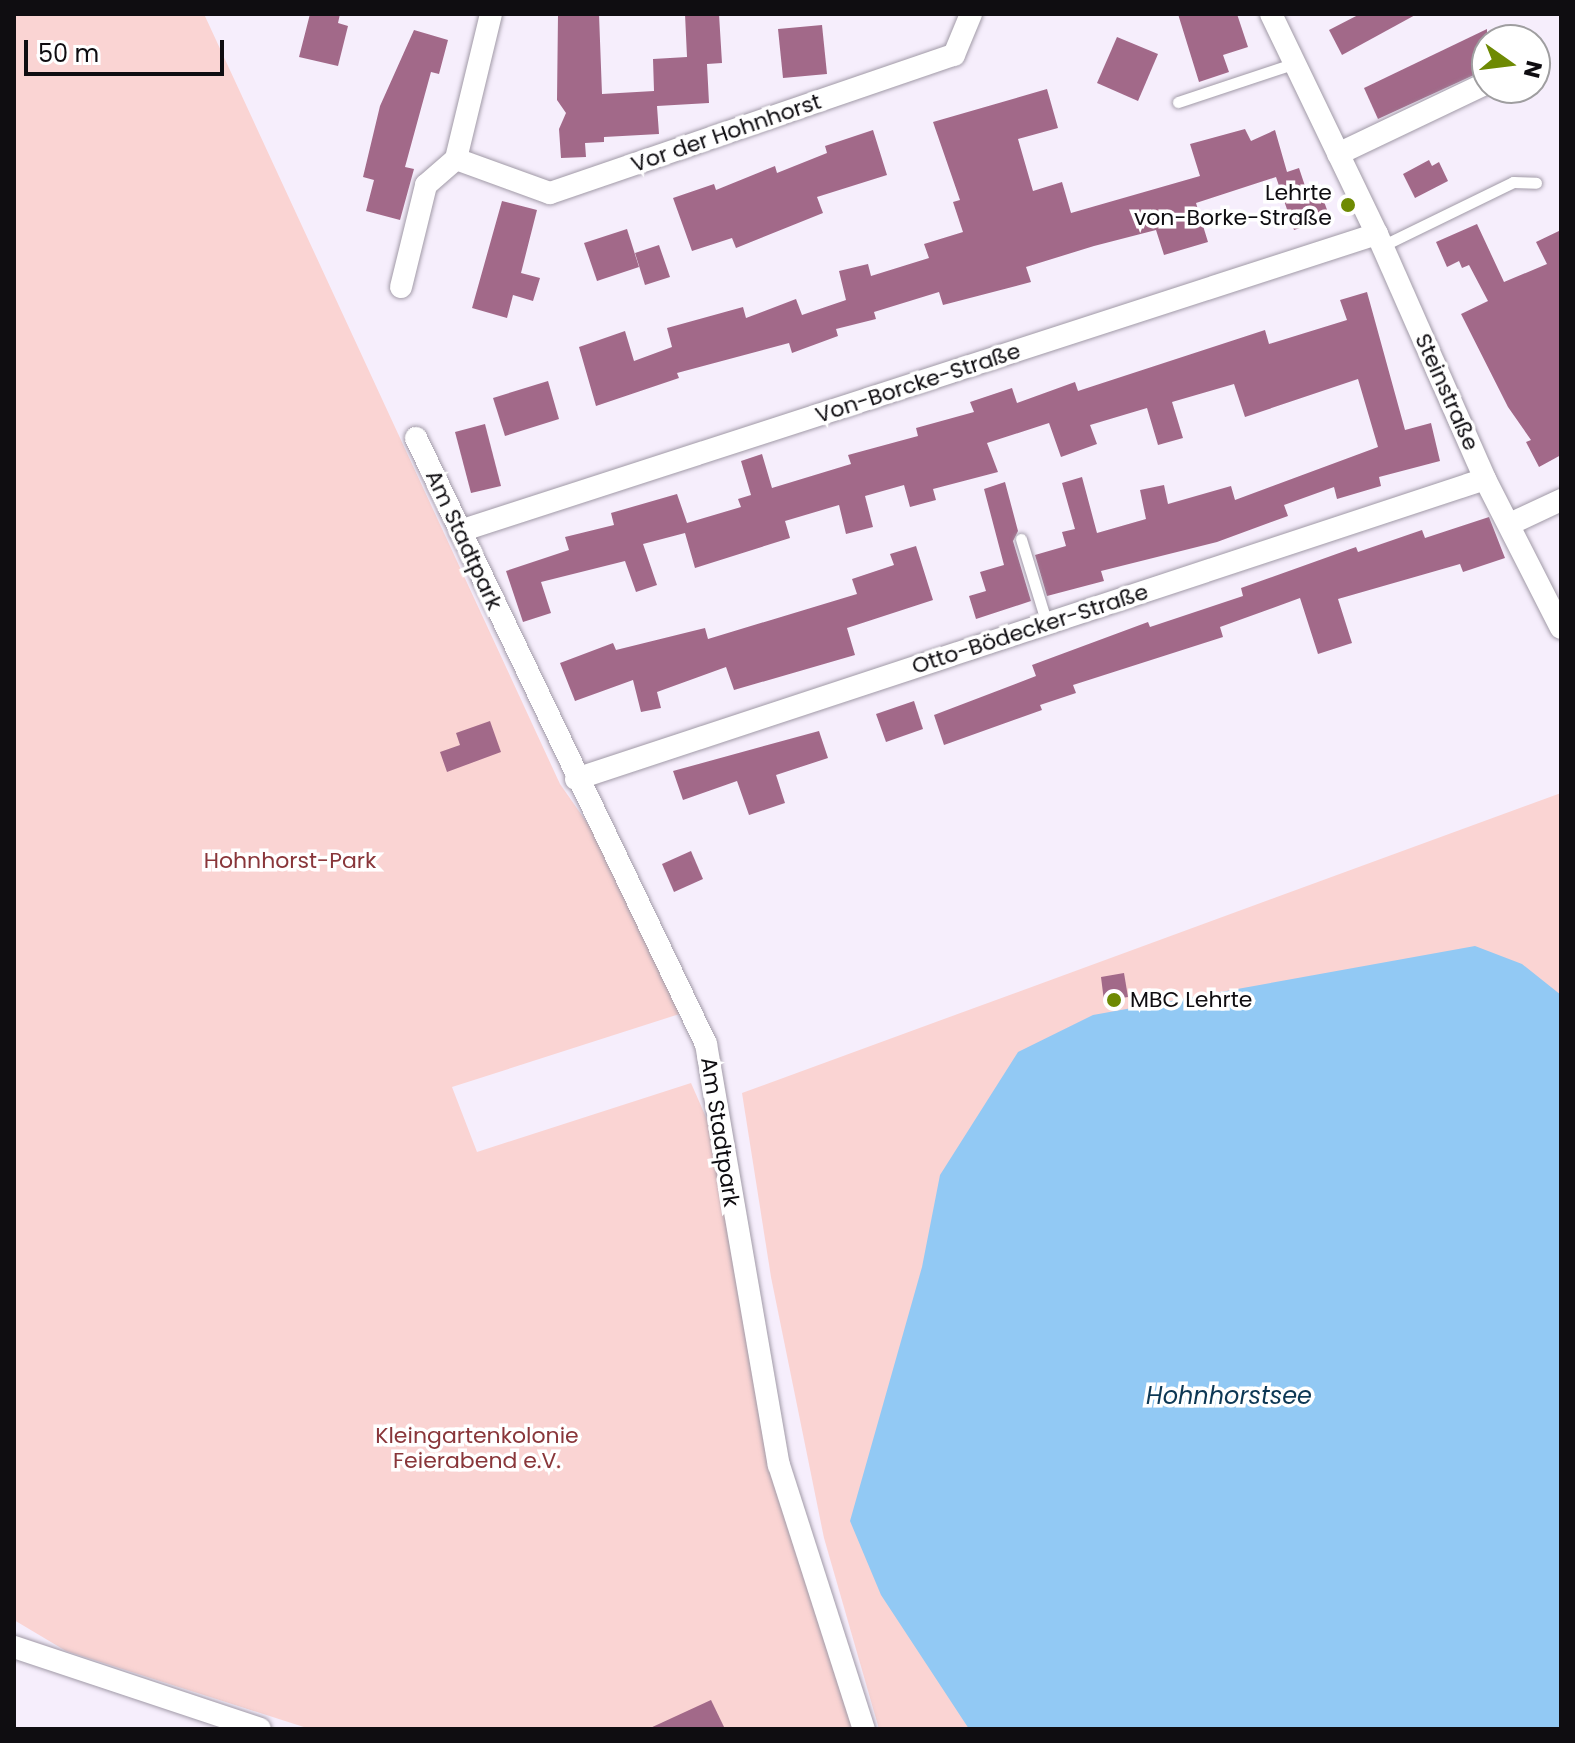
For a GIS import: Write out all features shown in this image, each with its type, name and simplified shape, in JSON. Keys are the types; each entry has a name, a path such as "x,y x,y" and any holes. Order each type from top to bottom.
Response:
{"street":[{"path":"401,287 426,185 456,159 491,14"},
{"name":"Vor der Hohnhorst","path":"456,159 550,193 954,55 971,14"},
{"name":"Steinstraße","path":"1271,14 1379,240 1485,479 1512,523 1561,628"},
{"path":"1338,154 1471,91"},
{"name":"Von-Borcke-Straße","path":"460,531 1379,240"},
{"name":"Am Stadtpark","path":"416,438 576,779 706,1044 779,1465 864,1729"},
{"name":"Otto-Bödecker-Straße","path":"576,779 1485,479"},
{"path":"1512,523 1561,500"},
{"path":"14,1647 237,1726 260,1729"}],"lane":[{"path":"1178,102 1295,63"},
{"path":"1379,240 1513,182 1536,183"},
{"path":"1021,539 1047,624"}],"green space":[{"path":"14,14 204,14 560,784 655,920 695,1009 452,1087 477,1152 691,1083 709,1124 762,1425 858,1729 310,1729 66,1651 14,1620"},
{"name":"Hohnhorstsee","path":"1561,793 1561,1729 879,1729 824,1538 771,1277 742,1093"}],"water":[{"name":"Hohnhorstsee","path":"1475,946 1522,964 1561,995 1561,1729 969,1729 881,1595 850,1521 922,1267 940,1175 1018,1052 1093,1015"}],"building":[{"path":"310,14 340,14 338,23 348,26 338,66 299,57"},
{"path":"558,14 599,14 602,94 654,91 653,59 687,57 685,14 719,14 722,63 707,64 709,103 657,106 659,134 604,137 604,142 585,143 586,157 561,158 559,129 566,113 557,100"},
{"path":"1178,14 1237,14 1248,47 1223,55 1229,72 1199,82"},
{"path":"1360,14 1417,14 1342,55 1329,30"},
{"path":"822,25 827,74 783,78 778,29"},
{"path":"414,30 448,40 439,74 431,72 405,167 414,169 400,220 366,211 374,180 363,177 380,106"},
{"path":"1117,37 1158,54 1138,101 1097,83"},
{"path":"1471,37 1471,76 1378,119 1364,88"},
{"path":"1047,89 1058,128 1018,139 1033,191 1062,182 1071,213 1200,176 1190,144 1245,129 1251,141 1275,130 1287,172 1299,168 1306,189 1318,185 1330,218 1294,230 1276,177 1196,203 1208,242 1164,255 1156,230 1094,246 1026,267 1031,282 943,305 939,292 874,312 876,319 836,329 838,336 792,353 789,343 677,373 679,378 596,406 579,347 625,331 634,361 672,347 667,328 743,307 746,318 796,299 802,315 846,300 839,271 868,264 871,276 929,258 924,244 963,232 953,202 960,200 933,122"},
{"path":"873,130 887,175 817,197 823,213 736,248 732,238 692,251 673,198 714,184 716,190 775,166 777,173 827,153 825,146"},
{"path":"1429,160 1432,166 1439,162 1448,181 1415,198 1403,174"},
{"path":"502,201 537,210 521,273 540,278 533,301 513,295 507,318 472,308"},
{"path":"1477,224 1504,282 1547,264 1536,242 1561,230 1561,455 1539,467 1526,442 1531,440 1508,407 1461,314 1488,301 1469,265 1462,268 1459,261 1447,267 1436,242"},
{"path":"627,229 639,267 597,281 584,243"},
{"path":"659,245 670,277 645,285 635,253"},
{"path":"1367,292 1405,430 1431,423 1440,461 1379,477 1381,486 1337,499 1334,487 1284,505 1288,516 1217,542 1101,571 1104,581 1047,596 1035,555 1066,546 1062,532 1075,529 1062,483 1082,477 1097,533 1146,519 1140,490 1164,485 1168,504 1231,486 1235,500 1378,447 1358,379 1245,417 1234,384 1172,402 1183,438 1158,445 1147,408 1090,425 1097,444 1061,457 1049,423 987,443 998,472 933,489 936,500 910,507 904,485 865,496 873,527 846,534 839,505 785,521 790,538 695,568 685,533 643,544 657,585 636,592 625,561 541,582 551,613 523,622 506,571 569,550 565,537 614,525 611,513 677,494 687,523 741,507 738,499 751,495 741,461 762,454 772,488 851,464 848,455 918,436 916,428 974,412 970,402 1012,388 1017,403 1075,382 1078,391 1265,330 1269,344 1347,320 1340,300"},
{"path":"548,381 559,419 505,436 493,398"},
{"path":"485,424 501,486 471,493 455,432"},
{"path":"1005,482 1018,531 1013,541 1031,601 976,619 969,596 986,591 980,572 1004,565 984,489"},
{"path":"1489,517 1505,558 1463,572 1460,564 1338,599 1352,643 1318,654 1300,598 1220,627 1223,637 1073,685 1076,693 1040,705 1042,710 944,745 934,715 1036,676 1032,665 1148,622 1150,627 1243,596 1241,588 1356,547 1358,552 1422,530 1425,538"},
{"path":"916,546 933,600 847,628 855,655 734,690 726,667 657,692 661,708 641,712 633,680 575,701 560,663 613,643 616,650 705,628 708,639 857,594 852,579 894,565 890,554"},
{"path":"914,701 923,729 886,742 876,714"},
{"path":"490,721 501,752 447,772 440,752 460,745 456,733"},
{"path":"819,731 828,758 776,775 785,803 749,815 737,781 683,800 673,771"},
{"path":"691,851 703,879 674,892 662,864"},
{"path":"1124,973 1128,997 1104,1001 1101,977"},
{"path":"711,1700 725,1729 648,1729"}],"place":[{"name":"Lehrte von-Borke-Straße","path":"1348,205"},
{"name":"MBC Lehrte","path":"1114,1000"}],"park label":[{"name":"Hohnhorst-Park","path":"290,861"},
{"name":"Kleingartenkolonie Feierabend e.V.","path":"477,1448"}]}
